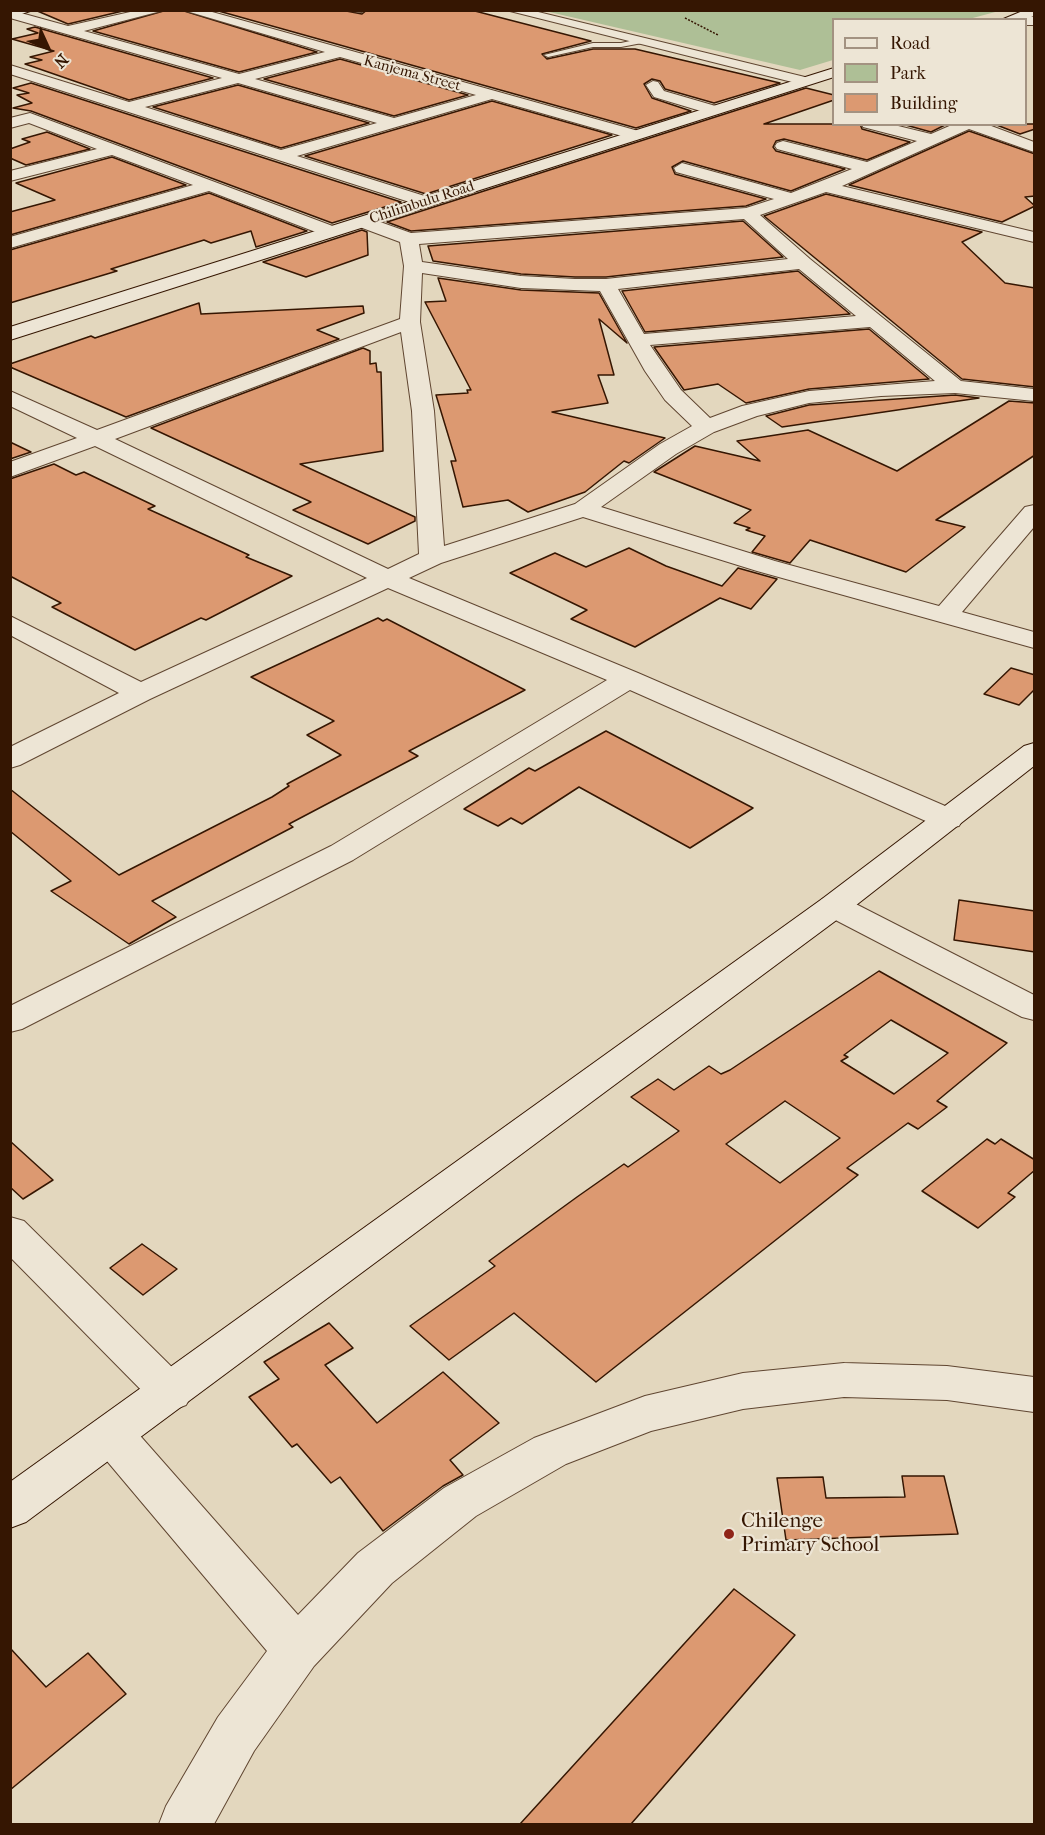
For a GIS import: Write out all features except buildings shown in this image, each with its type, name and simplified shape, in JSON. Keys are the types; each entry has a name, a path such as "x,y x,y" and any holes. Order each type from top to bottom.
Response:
{"street":[{"path":"11,14 27,10"},
{"path":"70,30 159,10"},
{"name":"Kanjema Street","path":"189,10 337,54 636,135"},
{"path":"512,10 639,41 823,77"},
{"path":"11,14 394,123"},
{"path":"128,107 337,54"},
{"path":"10,69 425,202"},
{"path":"10,80 30,76"},
{"name":"Chilimbulu Road","path":"10,334 823,77"},
{"path":"653,86 659,94 714,110"},
{"path":"279,156 490,95"},
{"path":"10,111 332,231"},
{"path":"10,123 30,118"},
{"path":"877,126 934,140"},
{"path":"363,222 409,239 748,213 825,187 965,126"},
{"path":"975,126 1035,147"},
{"path":"783,146 869,168"},
{"path":"10,176 114,149"},
{"path":"682,168 791,198"},
{"path":"10,243 209,186"},
{"path":"825,187 1035,237"},
{"path":"748,213 803,263 955,387"},
{"path":"409,239 413,267 410,322 423,411 432,558"},
{"path":"413,267 546,285 606,285 803,263"},
{"path":"606,285 655,371 673,395 706,427"},
{"path":"639,340 874,321"},
{"path":"10,470 410,322"},
{"path":"10,759 140,693 386,578 432,558 583,509 668,449 706,427 750,411 809,397 881,390 955,387 1035,396"},
{"path":"10,397 386,578 628,679 948,819"},
{"path":"583,509 766,566 1035,640"},
{"path":"945,615 1035,512"},
{"path":"10,624 140,693"},
{"path":"10,1021 342,853 628,679"},
{"path":"10,1508 171,1393 834,906 1035,752"},
{"path":"834,906 1035,1009"},
{"path":"10,1232 171,1393"},
{"path":"185,1824 236,1734 297,1650 375,1568 460,1502 550,1451 645,1414 742,1391 844,1380 947,1383 1035,1395"},
{"path":"112,1435 297,1650"}],"lane":[{"path":"346,10 362,10"},
{"path":"548,55 593,45 621,45 639,41"}],"green space":[{"path":"545,11 999,11 973,18 832,18 832,60 800,70"}],"place":[{"name":"Chilenge Primary School","path":"729,1534"}]}
